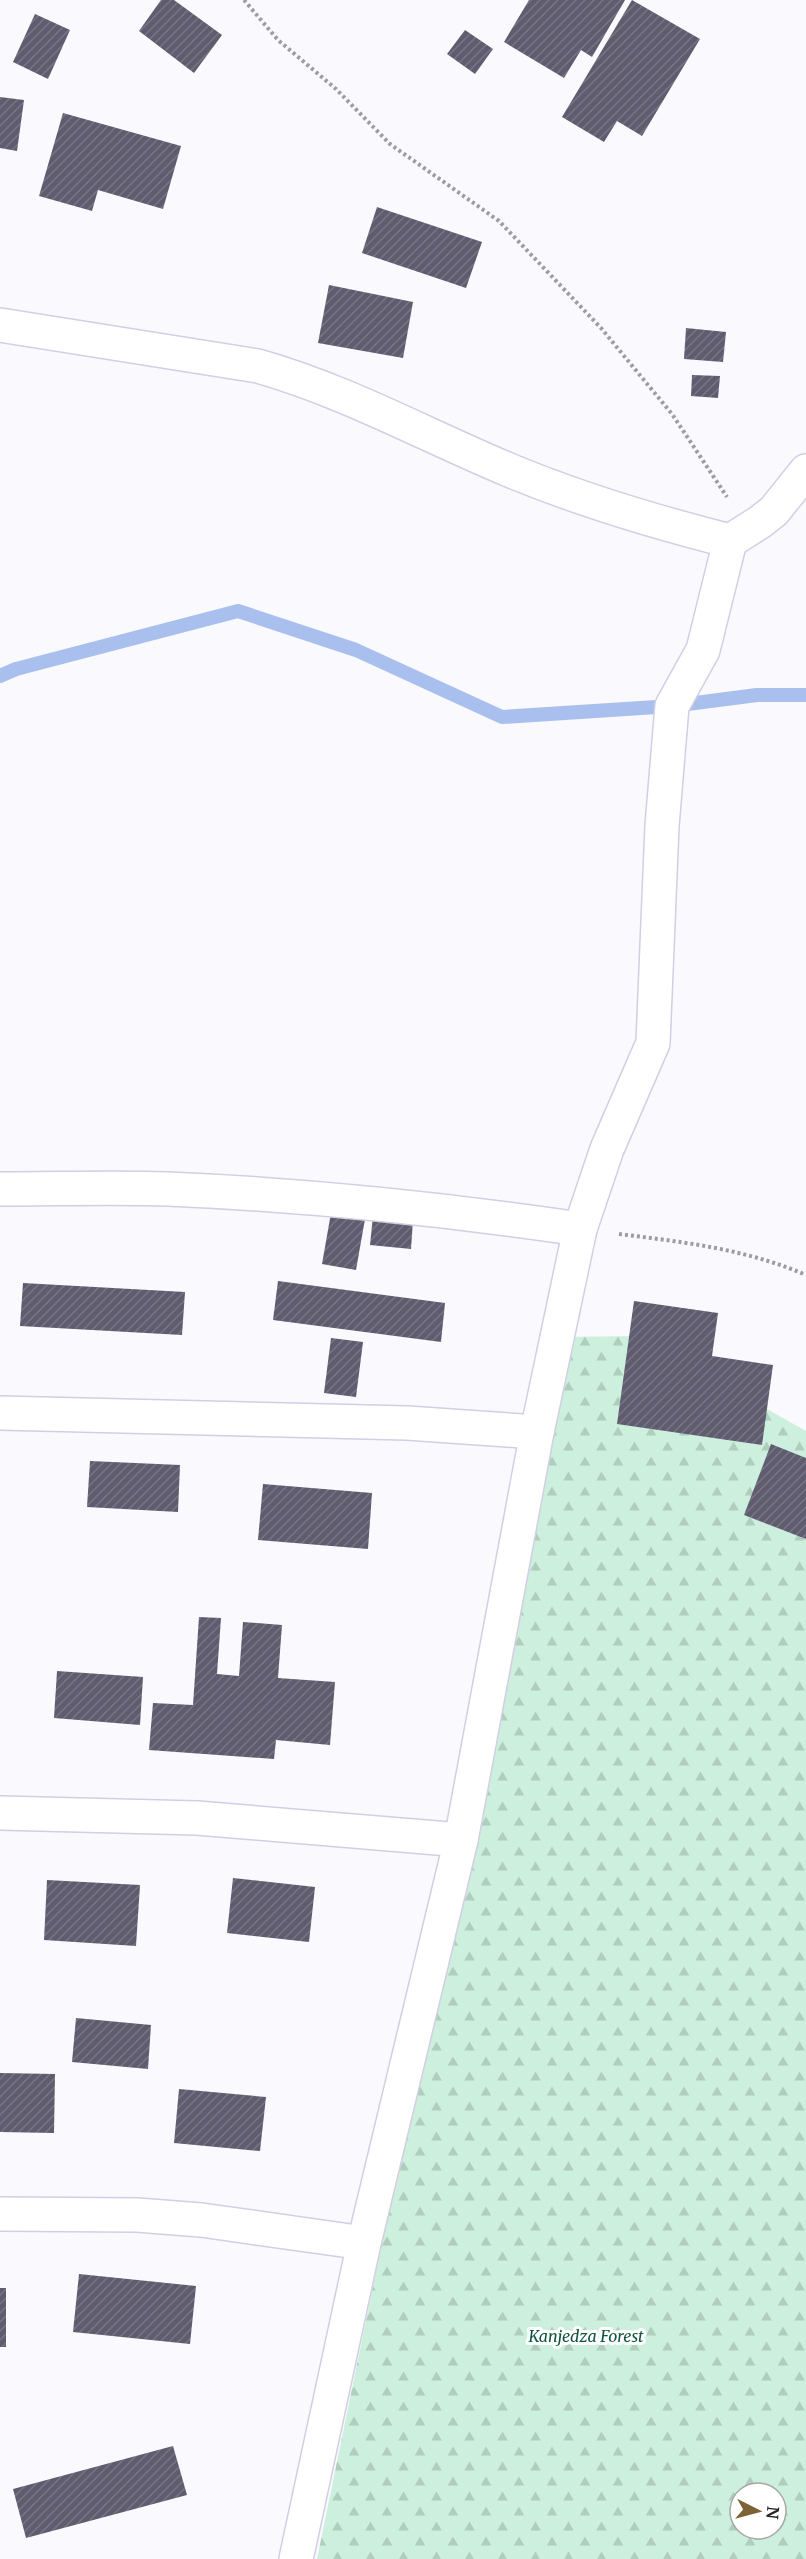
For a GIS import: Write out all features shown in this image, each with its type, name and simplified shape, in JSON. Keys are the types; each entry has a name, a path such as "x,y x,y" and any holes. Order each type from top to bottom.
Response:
{"street":[{"path":"0,326 258,366 296,376 342,394 508,470 573,496 669,525 739,535"},
{"path":"296,2559 364,2243 461,1840 537,1432 580,1229 607,1149 653,1043 662,826 672,706 703,650 739,535 774,511 806,471"},
{"path":"0,1189 167,1189 254,1195 432,1209 580,1229"},
{"path":"0,1413 407,1423 537,1432"},
{"path":"0,1813 197,1818 461,1840"},
{"path":"0,2214 115,2215 201,2220 364,2243"}],"path":[{"path":"244,0 278,40 336,89 390,144 500,221 601,328 672,414 739,535"},
{"path":"580,1229 718,1247 780,1264 806,1275"}],"green space":[{"name":"Kanjedza Forest","path":"637,1336 806,1431 806,2559 317,2559 568,1337"}],"building":[{"path":"161,0 174,0 222,35 194,73 139,31"},
{"path":"529,0 625,0 592,57 581,50 564,78 504,42"},
{"path":"632,0 700,39 642,136 617,121 604,142 562,117"},
{"path":"35,14 70,30 48,79 13,62"},
{"path":"465,30 493,49 475,74 447,54"},
{"path":"0,97 24,100 17,151 0,148"},
{"path":"63,113 181,146 163,209 98,190 92,211 39,196"},
{"path":"377,207 482,242 466,288 362,253"},
{"path":"329,285 413,302 403,358 318,343"},
{"path":"686,328 726,332 723,362 684,359"},
{"path":"692,375 720,376 718,398 691,396"},
{"path":"331,1213 365,1219 356,1270 322,1264"},
{"path":"373,1216 413,1220 411,1249 370,1245"},
{"path":"278,1281 445,1303 441,1342 273,1320"},
{"path":"23,1283 185,1292 182,1335 20,1326"},
{"path":"634,1301 718,1313 712,1356 773,1365 762,1445 617,1424"},
{"path":"331,1338 363,1342 356,1397 324,1393"},
{"path":"771,1444 806,1458 806,1539 744,1515"},
{"path":"90,1461 180,1465 178,1512 87,1507"},
{"path":"263,1484 372,1493 368,1549 258,1540"},
{"path":"199,1617 221,1618 217,1674 239,1676 243,1622 282,1625 278,1678 335,1682 330,1745 276,1740 274,1759 149,1750 153,1703 193,1705"},
{"path":"57,1671 143,1677 140,1725 54,1718"},
{"path":"233,1878 315,1887 309,1942 227,1933"},
{"path":"47,1880 140,1885 136,1946 44,1940"},
{"path":"76,2018 151,2025 148,2069 72,2062"},
{"path":"0,2073 55,2074 54,2133 0,2132"},
{"path":"179,2089 266,2097 260,2151 174,2143"},
{"path":"79,2274 196,2286 190,2344 73,2332"},
{"path":"0,2288 6,2288 6,2347 0,2347"},
{"path":"173,2446 187,2495 26,2538 13,2489"}],"waterway":[{"path":"0,676 16,669 238,611 356,650 502,717 672,706 757,695 806,695"}]}
